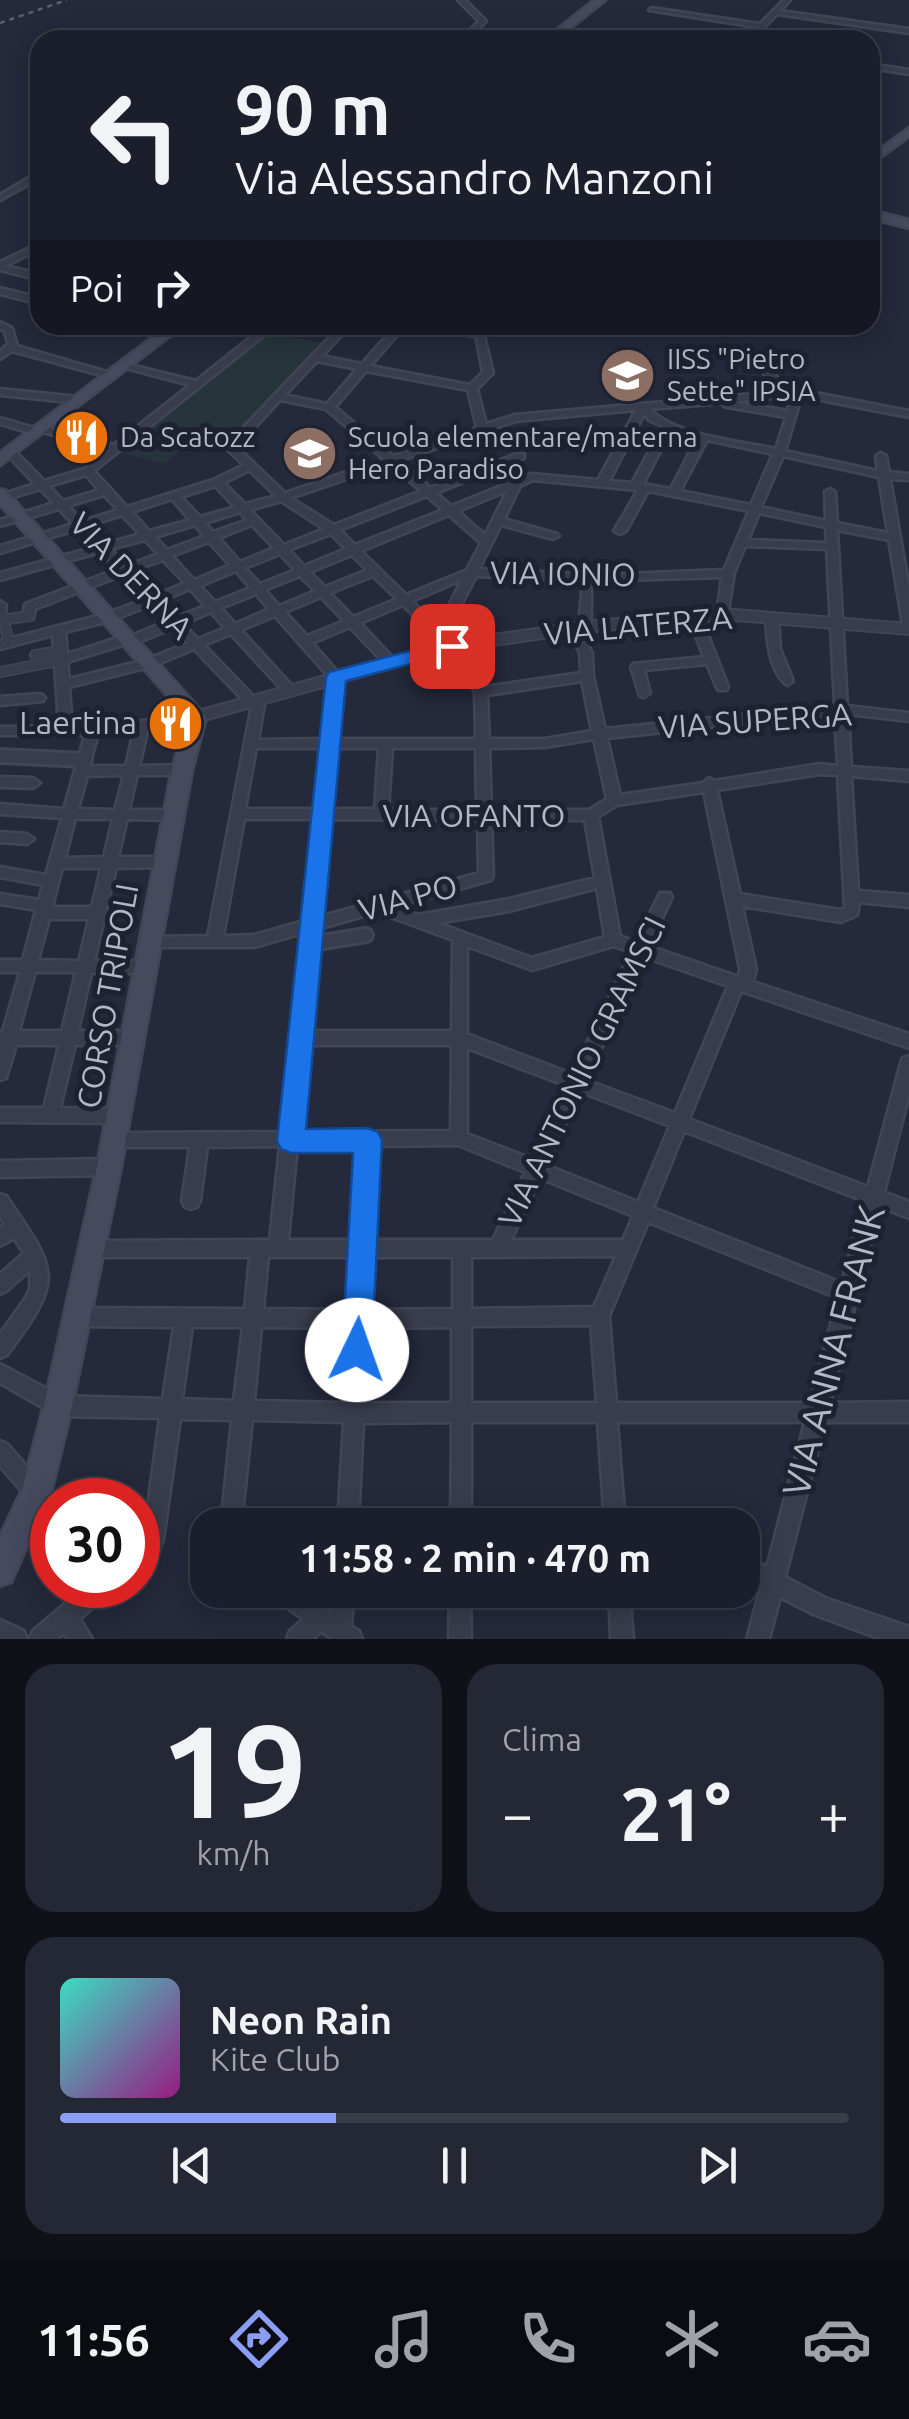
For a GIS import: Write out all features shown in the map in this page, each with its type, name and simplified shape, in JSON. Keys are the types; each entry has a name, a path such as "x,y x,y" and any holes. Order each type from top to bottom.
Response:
{"main road":[{"path":"562,30 600,0"},
{"path":"880,155 909,131"},
{"path":"880,161 892,146"},
{"path":"880,218 906,223"},
{"path":"6,452 164,335"},
{"path":"1,496 10,520 38,538 196,717"},
{"name":"CORSO TRIPOLI","path":"40,1478 109,1167 153,943 164,862 196,717"},
{"name":"CORSO TRIPOLI","path":"0,1571 30,1505"}],"street":[{"path":"461,0 483,21 474,30"},
{"path":"758,30 787,0"},
{"path":"652,10 762,26"},
{"path":"776,12 909,31"},
{"path":"880,68 909,72"},
{"path":"0,198 30,181"},
{"path":"0,266 30,251"},
{"path":"0,266 30,274"},
{"path":"0,291 30,298"},
{"path":"0,325 9,330 13,348"},
{"path":"1,496 88,470 259,335"},
{"path":"337,335 231,446 283,497 332,529 446,641 481,692 485,816"},
{"path":"329,407 392,335"},
{"path":"472,388 488,374 480,335"},
{"path":"0,356 13,348 198,384"},
{"path":"315,358 472,388"},
{"path":"723,614 728,573 780,451 794,404 757,359"},
{"path":"472,388 482,428"},
{"path":"0,392 79,400"},
{"path":"0,576 283,497 515,418 800,393 909,414"},
{"path":"278,397 329,407 486,542"},
{"path":"707,401 792,415"},
{"path":"644,407 668,426 703,437 909,477"},
{"path":"602,482 644,407"},
{"path":"1,423 114,450"},
{"path":"620,531 668,426"},
{"path":"674,493 703,437"},
{"name":"VIA DERNA","path":"6,452 43,484 255,700"},
{"path":"253,521 29,607 28,616 1,612 4,644 108,617 520,456"},
{"path":"881,456 909,627"},
{"path":"0,550 217,482 250,466"},
{"path":"88,470 289,690"},
{"path":"1,679 0,672 20,673 61,656 129,640 517,480 541,476 640,486 895,538"},
{"path":"446,641 472,572 517,480"},
{"path":"217,482 389,661"},
{"path":"10,520 106,491"},
{"path":"734,899 841,916 852,911 830,492"},
{"path":"175,496 336,677 291,1141 252,1318 234,1508"},
{"path":"497,521 553,536"},
{"path":"741,543 831,546"},
{"path":"63,684 149,663 374,571"},
{"name":"VIA IONIO","path":"304,642 472,572 599,578 728,573"},
{"path":"588,582 579,628 614,801"},
{"name":"VIA LATERZA","path":"196,717 446,641 723,614 909,627"},
{"path":"694,615 722,688"},
{"path":"772,618 774,649 787,680"},
{"path":"60,630 66,731"},
{"path":"36,655 61,656"},
{"path":"644,693 637,667 711,660"},
{"path":"481,692 587,676"},
{"path":"0,702 39,698"},
{"path":"214,942 255,700"},
{"name":"VIA SUPERGA","path":"250,744 545,743 840,709 909,717"},
{"path":"0,732 92,730 196,717"},
{"path":"50,1116 142,725"},
{"path":"0,1073 5,1038 29,966 92,730"},
{"path":"381,816 386,744"},
{"path":"0,756 131,770 182,770"},
{"path":"614,940 592,815 614,801 710,784 843,769 909,776"},
{"path":"0,782 32,784"},
{"path":"613,1508 600,1316 748,969 710,784"},
{"path":"0,809 175,815"},
{"name":"VIA OFANTO","path":"237,814 592,815"},
{"name":"VIA PO","path":"153,943 254,942 486,876 485,816"},
{"path":"0,836 27,839"},
{"path":"57,863 164,862"},
{"path":"0,872 52,881"},
{"path":"416,922 508,905 603,881"},
{"path":"851,896 909,901"},
{"name":"VIA ANTONIO GRAMSCI","path":"498,1248 666,897"},
{"path":"0,898 44,909 96,913"},
{"path":"377,906 532,964 614,940 909,1042"},
{"path":"311,944 366,934"},
{"path":"459,1138 460,938"},
{"path":"0,966 148,968"},
{"path":"5,1038 134,1038"},
{"path":"302,1038 459,1038 909,1210"},
{"name":"VIA ANNA FRANK","path":"758,1639 909,1063"},
{"path":"0,1115 119,1116"},
{"path":"114,1140 459,1138 850,1294"},
{"path":"190,1201 199,1140"},
{"path":"349,1508 368,1140"},
{"path":"0,1169 109,1167"},
{"path":"0,1202 35,1255 42,1276 38,1296 0,1349"},
{"path":"0,1238 16,1226"},
{"path":"90,1249 628,1248"},
{"path":"461,1508 462,1249"},
{"path":"0,1285 35,1255"},
{"path":"75,1317 358,1320 600,1316"},
{"path":"160,1485 184,1318"},
{"path":"0,1373 58,1406 354,1413 909,1412"},
{"path":"0,1451 30,1485"},
{"path":"760,1575 820,1607 909,1638"},
{"path":"41,1639 78,1608"},
{"path":"305,1608 345,1635"},
{"path":"344,1608 345,1635"},
{"path":"460,1608 460,1639"},
{"path":"620,1608 622,1639"},
{"path":"67,1618 81,1639"},
{"path":"298,1639 320,1618"},
{"path":"0,1630 16,1639"}],"shaded area":[{"path":"267,335 325,343 221,448 152,428"},
{"path":"139,434 185,446 164,464 118,451"}],"railway":[{"path":"0,23 67,0"}],"place":[{"name":"IISS \"Pietro Sette\" IPSIA","path":"628,375"},
{"name":"Da Scatozz","path":"81,437"},
{"name":"Scuola elementare/materna Hero Paradiso","path":"309,453"},
{"name":"Laertina","path":"176,723"}],"route":[{"path":"357,1350 368,1140 291,1141 336,677 452,646"}]}
